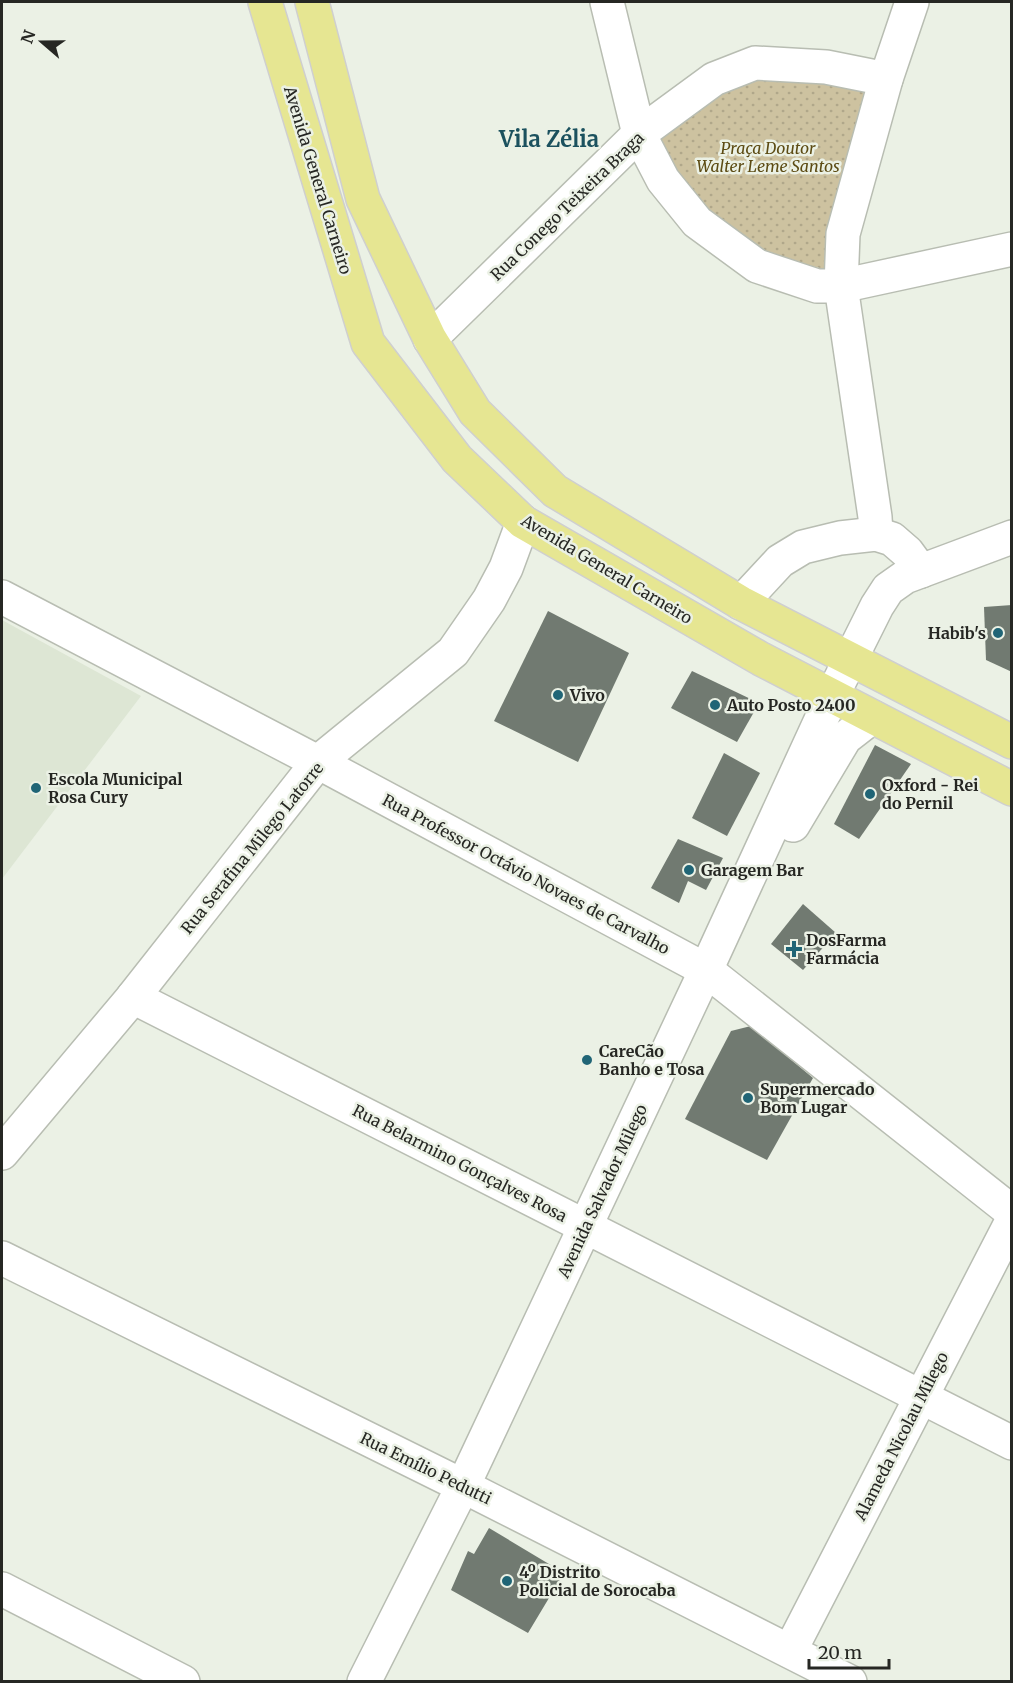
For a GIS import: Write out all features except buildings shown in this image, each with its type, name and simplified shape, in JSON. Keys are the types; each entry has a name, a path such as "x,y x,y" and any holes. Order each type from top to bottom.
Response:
{"main road":[{"name":"Avenida General Carneiro","path":"265,2 368,343 457,459 523,522 761,659 997,782 1011,797"},
{"path":"312,2 363,199 430,339 475,412 555,491 741,603 1011,742"}],"street":[{"path":"608,2 639,134 663,180 697,222 757,266 817,286 841,285 1011,249"},
{"path":"876,534 841,285 843,234 886,79 912,2"},
{"name":"Rua Conego Teixeira Braga","path":"430,339 639,134 714,79 755,63 826,67 886,79"},
{"name":"Rua Serafina Milego Latorre","path":"2,1153 133,997 318,762 453,652 489,600 506,568 523,522"},
{"path":"741,603 780,561 803,547 840,538 876,534 892,539 907,552 921,571"},
{"name":"Avenida Salvador Milego","path":"364,1682 463,1486 832,696 878,606 888,589 904,577 1011,537"},
{"name":"Rua Professor Octávio Novaes de Carvalho","path":"2,597 318,762 706,970 1011,1212"},
{"path":"706,970 845,738 872,717"},
{"name":"Rua Belarmino Gonçalves Rosa","path":"133,997 1011,1443"},
{"name":"Alameda Nicolau Milego","path":"790,1651 1011,1221"},
{"name":"Rua Emílio Pedutti","path":"2,1258 463,1486 850,1682"},
{"path":"2,1589 183,1682"}],"shaded area":[{"name":"Escola Municipal Rosa Cury","path":"2,620 141,696 2,879"}],"green space":[{"name":"Praça Doutor Walter Leme Santos","path":"757,68 874,83 824,269 766,255 707,217 676,179 658,136"}],"place":[{"name":"Habib's","path":"998,633"},
{"name":"Vivo","path":"558,695"},
{"name":"Auto Posto 2400","path":"715,705"},
{"name":"Escola Municipal Rosa Cury","path":"36,788"},
{"name":"Oxford - Rei do Pernil","path":"870,794"},
{"name":"Garagem Bar","path":"689,870"},
{"name":"DosFarma Farmácia","path":"794,949"},
{"name":"CareCão Banho e Tosa","path":"587,1060"},
{"name":"Supermercado Bom Lugar","path":"748,1098"},
{"name":"4º Distrito Policial de Sorocaba","path":"507,1581"}],"district":[{"name":"Vila Zélia","path":"549,139"}]}
